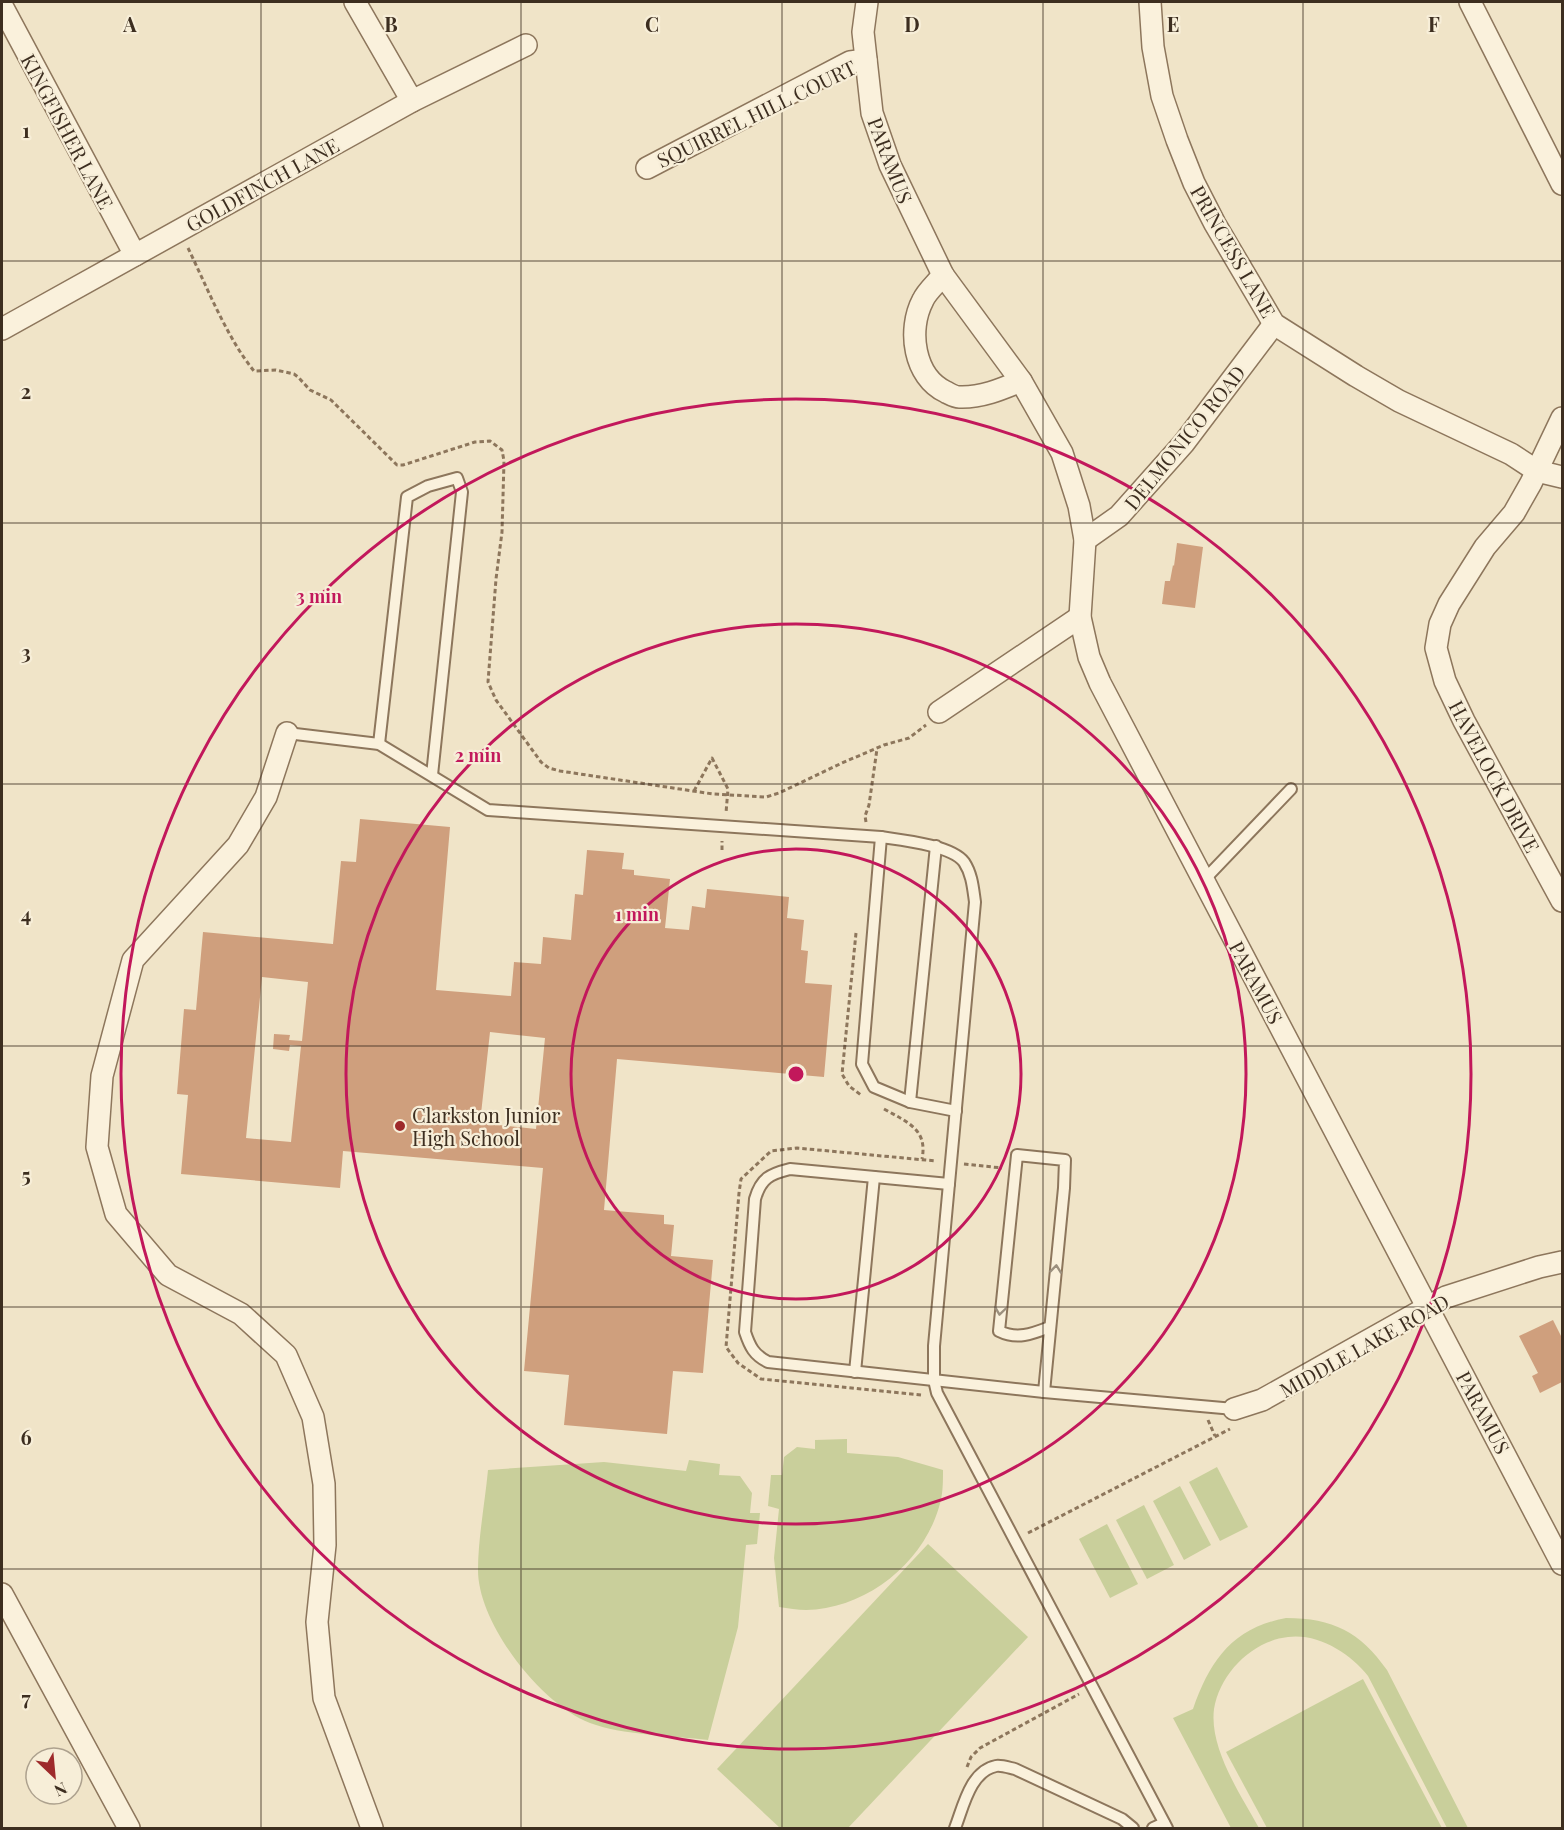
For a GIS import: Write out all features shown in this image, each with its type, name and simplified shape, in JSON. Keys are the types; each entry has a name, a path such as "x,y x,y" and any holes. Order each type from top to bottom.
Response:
{"street":[{"path":"355,2 412,101"},
{"name":"PARAMUS","path":"867,2 863,32 872,113 890,165 943,275 1021,381 1062,453 1079,506 1084,540 1080,617 1089,657 1100,683 1563,1564"},
{"name":"PRINCESS LANE","path":"1150,2 1162,96 1176,140 1215,224 1274,324 1399,401 1511,454 1537,471 1563,477"},
{"path":"1470,2 1563,184"},
{"name":"KINGFISHER LANE","path":"2,6 135,255"},
{"name":"GOLDFINCH LANE","path":"2,329 412,101 526,45"},
{"name":"SQUIRREL HILL COURT","path":"647,168 850,62 866,60"},
{"path":"943,275 923,299 916,319 915,344 921,368 936,387 957,397 996,392 1021,381"},
{"name":"DELMONICO ROAD","path":"1084,540 1119,516 1184,443 1274,324"},
{"path":"1537,471 1563,418"},
{"name":"HAVELOCK DRIVE","path":"1537,471 1514,513 1485,547 1449,603 1440,624 1436,648 1445,681 1464,720 1563,901"},
{"path":"939,712 1080,617"},
{"path":"287,733 266,797 238,845 133,960 102,1076 97,1147 116,1214 168,1275 240,1314 286,1354 313,1417 324,1484 324,1545 317,1622 324,1698 372,1828"},
{"name":"MIDDLE LAKE ROAD","path":"1234,1418 1446,1297 1539,1267 1563,1262"},
{"path":"2,1594 129,1828"}],"lane":[{"path":"379,744 407,497 428,486 457,478 462,492 432,775"},
{"path":"287,733 379,744 488,810 881,837 936,846 962,860 972,876 975,902 934,1347 936,1393 1166,1826 1153,1828"},
{"path":"1204,880 1291,789"},
{"path":"881,837 862,1064 874,1087 910,1102 956,1111"},
{"path":"910,1102 936,846"},
{"path":"1044,1392 1050,1328 1065,1160 1017,1155 999,1331 1009,1336 1023,1336 1050,1328"},
{"path":"949,1184 790,1169 773,1173 759,1185 755,1198 745,1332 750,1348 758,1357 768,1362 1044,1392 1234,1418"},
{"path":"855,1372 874,1177"},
{"path":"955,1828 978,1776 996,1766 1015,1769 1122,1819 1133,1828"}],"path":[{"path":"179,231 220,314 254,371 276,370 294,374 310,390 331,400 397,465 404,465 475,442 490,441 502,450 504,461 502,532 488,682 496,700 541,762 549,768 694,791 766,797 779,794 884,745 909,738 939,712"},
{"path":"694,791 712,758 729,795 722,850"},
{"path":"1015,1541 1215,1437 1234,1418"},
{"path":"1207,1419 1215,1437"}],"green space":[{"path":"847,1439 847,1453 898,1457 943,1470 941,1498 931,1527 920,1547 906,1564 870,1592 828,1608 806,1610 779,1607 774,1558 779,1509 768,1506 771,1475 782,1475 784,1457 797,1447 815,1449 815,1440"},
{"path":"689,1460 720,1464 719,1475 740,1476 752,1493 750,1513 760,1513 757,1544 746,1545 738,1627 708,1740 632,1733 590,1723 552,1699 533,1680 516,1660 489,1614 481,1591 478,1570 488,1470 604,1462 686,1471"},
{"path":"1217,1467 1248,1527 1220,1541 1189,1482"},
{"path":"1180,1486 1211,1545 1184,1560 1153,1501"},
{"path":"1144,1505 1174,1565 1147,1579 1116,1520"},
{"path":"1107,1524 1138,1584 1110,1598 1079,1539"},
{"path":"928,1544 1028,1637 848,1828 780,1828 717,1769"},
{"path":"1286,1618 1331,1624 1356,1637 1377,1657 1387,1670 1468,1828 1447,1828 1368,1676 1361,1668 1343,1652 1332,1646 1311,1638 1288,1637 1262,1645 1250,1652 1231,1671 1217,1696 1214,1724 1221,1756 1259,1828 1231,1828 1173,1718 1193,1709 1216,1661 1238,1638 1267,1623"},
{"path":"1363,1679 1442,1828 1267,1828 1226,1752"}],"building":[{"path":"1177,543 1203,547 1195,608 1162,604 1165,581 1170,581 1174,566"},
{"name":"Clarkston Junior High School","path":"360,819 450,827 436,990 511,996 514,962 541,964 543,937 571,940 575,894 583,895 587,850 624,853 622,869 634,870 634,875 670,879 665,928 689,930 692,906 705,908 707,889 789,897 787,918 804,920 801,950 808,951 805,983 832,985 824,1077 617,1059 604,1210 664,1215 664,1224 674,1225 671,1256 713,1260 703,1373 673,1371 667,1434 564,1425 569,1375 524,1371 543,1168 343,1151 340,1188 181,1174 188,1095 177,1094 184,1009 196,1010 203,932 333,944 341,861 356,862","holes":["262,977 308,982 302,1041 289,1040 290,1035 274,1034 273,1049 289,1051 290,1045 301,1046 291,1142 246,1138","490,1032 545,1038 536,1129 480,1123"]},
{"path":"1553,1320 1562,1338 1562,1382 1540,1393 1532,1376 1538,1373 1519,1336"}],"place":[{"name":"Clarkston Junior High School","path":"400,1126"}]}
